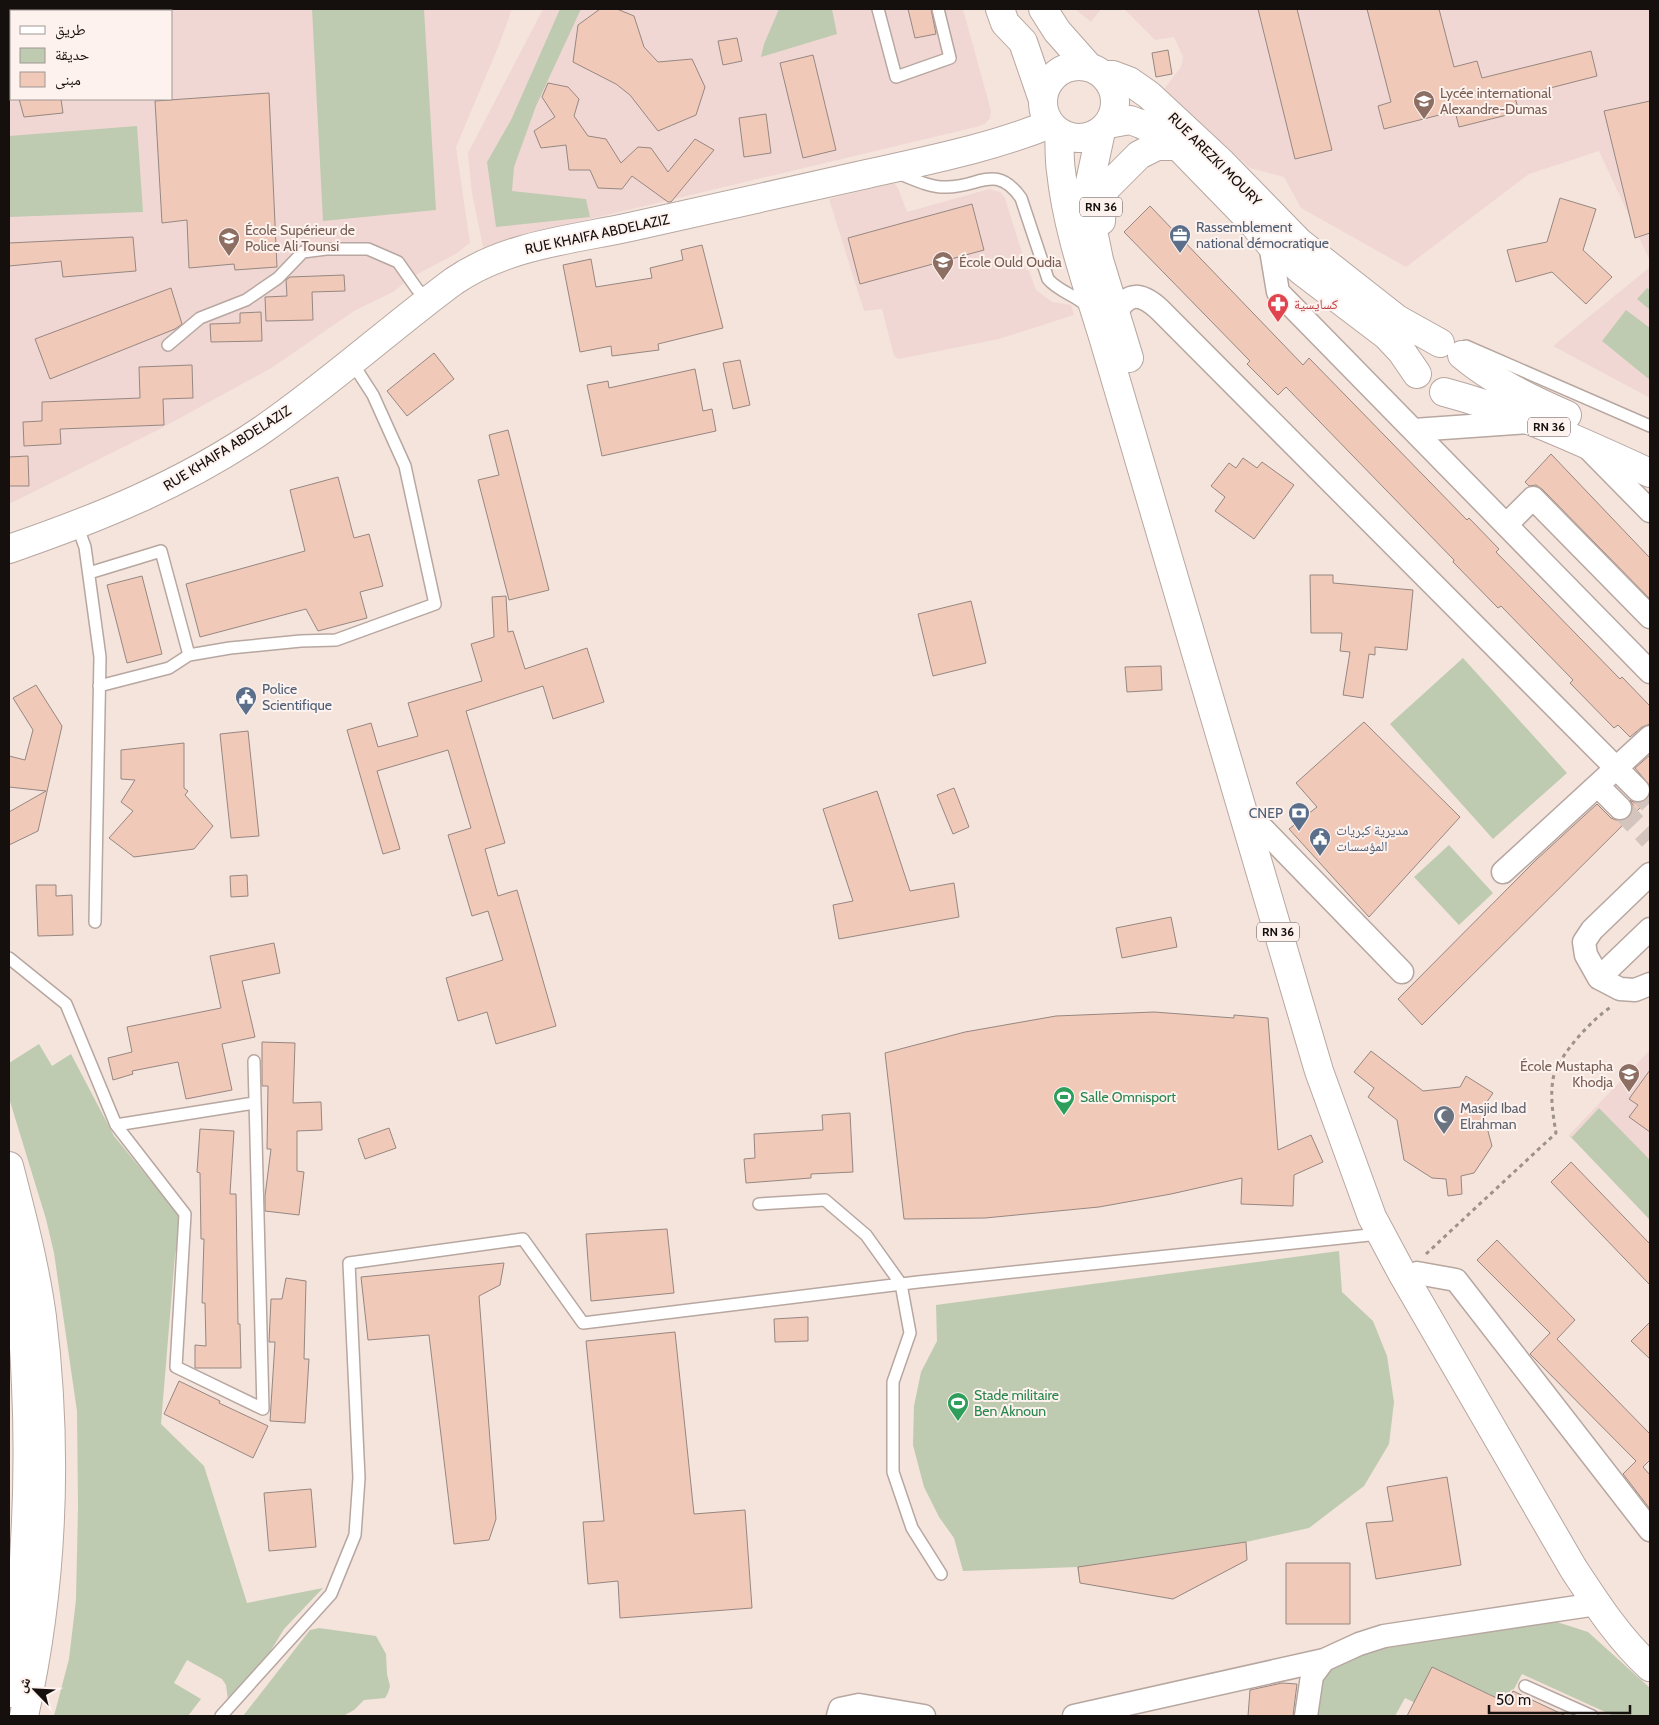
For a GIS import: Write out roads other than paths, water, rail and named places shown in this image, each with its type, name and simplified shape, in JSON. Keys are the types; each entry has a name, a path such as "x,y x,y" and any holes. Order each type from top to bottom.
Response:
{"main road":[{"name":"RN 36","path":"1000,9 1005,23 1023,42 1051,119 1065,202 1078,257 1107,317 1263,829 1322,1036 1368,1169 1384,1209 1415,1270 1583,1560 1622,1616 1650,1646"},
{"path":"1043,9 1057,31 1110,82 1116,99 1113,116 1105,128 1088,138 1073,138 1051,119 1047,84 1058,72 1072,66 1096,70"},
{"name":"RUE AREZKI MOURY","path":"1096,70 1129,81 1149,94 1221,162 1299,242 1398,319 1450,347 1491,377 1536,402 1650,452"},
{"name":"RUE KHAIFA ABDELAZIZ","path":"9,549 151,494 207,463 260,431 299,403 454,281 501,257 548,242 620,229 1017,138 1051,119"},
{"name":"RUE AREZKI MOURY","path":"1105,128 1130,120 1161,134 1178,146 1250,220 1270,244 1303,272 1386,335 1402,352 1417,374"},
{"name":"RN 36","path":"1105,128 1090,182 1090,216 1099,260 1107,317 1319,1071 1356,1176 1372,1217 1381,1234 1573,1568 1597,1604 1633,1651 1650,1667"},
{"name":"RN 36","path":"1107,317 1100,210 1106,188 1145,151 1168,144 1178,146"},
{"path":"1450,347 1465,363 1463,378 1452,390 1444,392 1430,389 1417,374 1416,367 1421,353 1426,348 1450,347"},
{"name":"RN 36","path":"1444,392 1501,408 1540,423 1650,473"},
{"path":"9,1166 36,1282 42,1317 50,1409 49,1530 44,1599 35,1659 30,1715"},
{"path":"9,1242 24,1348 28,1430 23,1590 9,1707"}],"street":[{"path":"1270,244 1278,292 1650,672"},
{"path":"1107,317 1125,301 1136,296 1150,301 1159,309 1638,790"},
{"path":"1414,430 1510,423 1540,423"},
{"path":"1583,443 1650,511"},
{"path":"1506,525 1533,498 1650,618"},
{"path":"1503,872 1650,737"},
{"path":"1598,786 1620,808"},
{"path":"1263,829 1402,972"},
{"path":"1643,987 1620,988 1599,978 1586,955 1584,942 1592,930 1650,874"},
{"path":"1599,978 1650,929"},
{"path":"1415,1270 1456,1280 1650,1530"},
{"path":"1074,1716 1324,1660 1359,1644 1384,1636 1597,1604"},
{"path":"1306,1716 1312,1676 1324,1660"},
{"path":"838,1716 840,1709 859,1705 924,1716"}],"lane":[{"path":"878,9 896,76 950,58 938,9"},
{"path":"887,169 915,180 946,188 990,179 1008,183 1021,198 1048,279 1053,285 1107,317"},
{"path":"168,345 200,318 246,300 278,278 303,252 326,249 368,248 398,262 417,289 428,300"},
{"path":"1450,347 1471,348 1650,426"},
{"path":"99,686 169,668 189,655 230,648 301,641 336,640 435,604 405,466 373,395 351,362"},
{"path":"77,524 85,547 100,657 95,922"},
{"path":"89,573 161,552 189,655"},
{"path":"9,958 66,1004 116,1125 185,1214 176,1367 263,1409 254,1061"},
{"path":"116,1125 254,1102"},
{"path":"759,1204 825,1200 866,1235 901,1284 910,1332 892,1382 893,1472 912,1528 941,1574"},
{"path":"221,1716 332,1594 355,1535 360,1478 348,1263 523,1239 583,1323 901,1284 1381,1234"},
{"path":"1526,1686 1592,1716"}],"tunnel":[{"path":"1638,790 1650,803"},
{"path":"1620,808 1650,839"}],"place":[{"name":"Lycée international Alexandre-Dumas","path":"1424,120"},
{"name":"Rassemblement national démocratique","path":"1180,254"},
{"name":"École Supérieur de Police Ali Tounsi","path":"229,257"},
{"name":"École Ould Oudia","path":"943,281"},
{"name":"كسايسية","path":"1278,323"},
{"name":"Police Scientifique","path":"246,716"},
{"name":"CNEP","path":"1299,832"},
{"name":"مديرية كبريات المؤسسات","path":"1320,857"},
{"name":"École Mustapha Khodja","path":"1629,1093"},
{"name":"Salle Omnisport","path":"1064,1116"},
{"name":"Masjid Ibad Elrahman","path":"1444,1135"},
{"name":"Stade militaire Ben Aknoun","path":"958,1422"}]}
